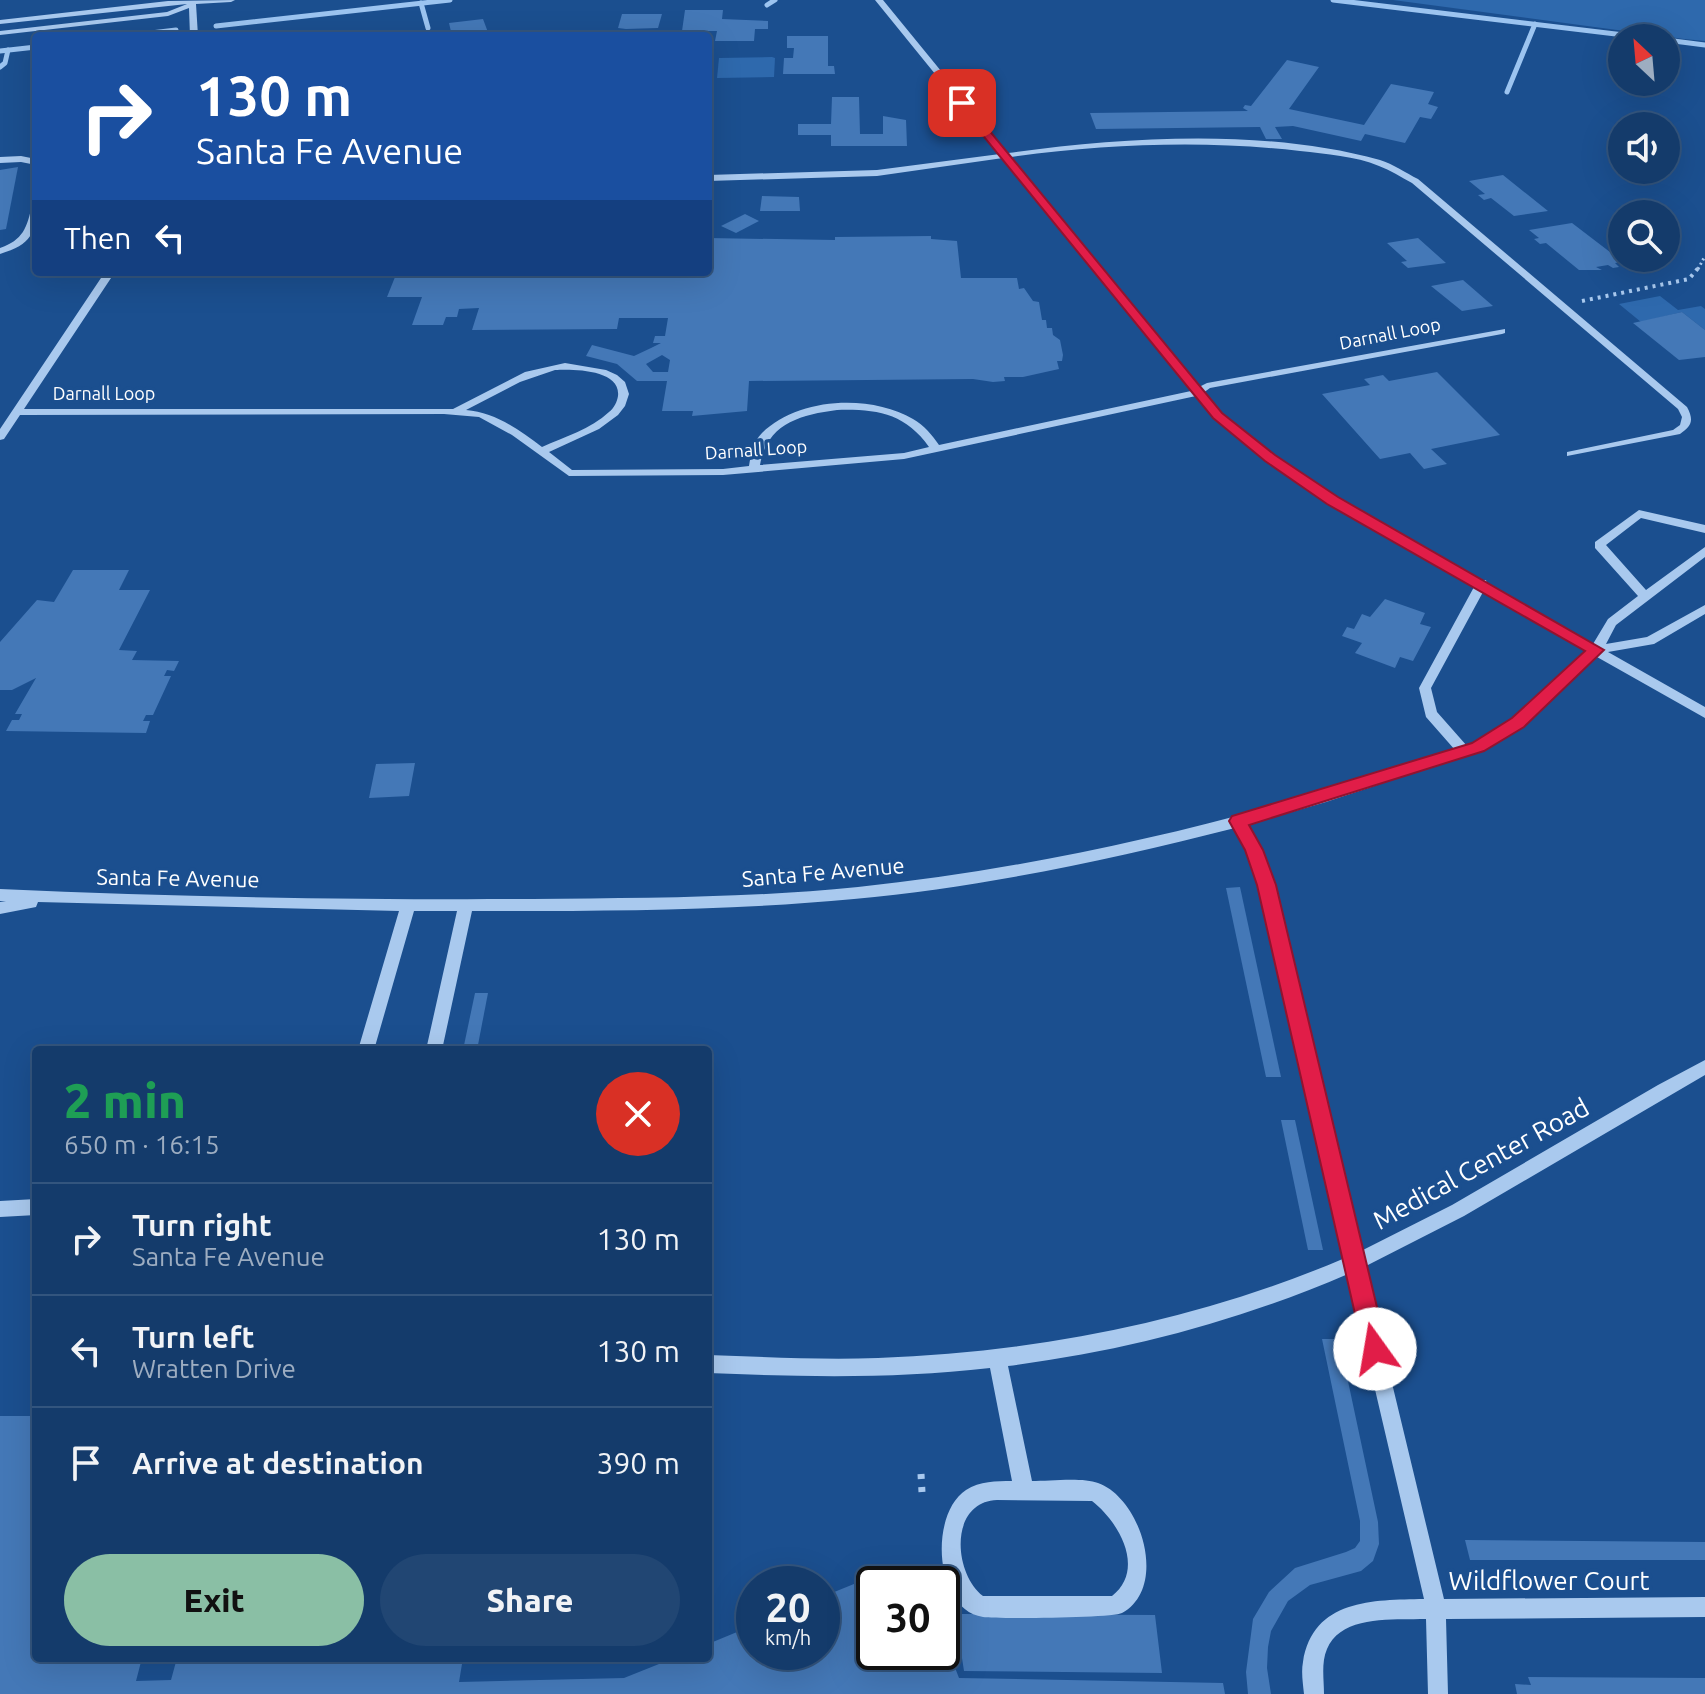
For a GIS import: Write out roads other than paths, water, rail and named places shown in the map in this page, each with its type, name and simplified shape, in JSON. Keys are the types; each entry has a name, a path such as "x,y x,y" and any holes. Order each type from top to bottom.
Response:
{"street":[{"path":"0,22 168,3 231,0"},
{"path":"879,0 1217,416 1287,471 1333,501 1482,583 1705,713"},
{"path":"0,33 168,14 192,2"},
{"path":"192,2 194,32"},
{"path":"712,178 877,173 1118,143 1214,142 1279,146 1380,163 1415,181 1682,407 1687,417 1685,426 1676,432 1571,454"},
{"path":"0,160 32,161"},
{"path":"0,251 15,246 30,233 32,224"},
{"path":"0,437 107,276"},
{"name":"Darnall Loop","path":"17,412 355,411 481,414 516,433 569,473 723,472 904,456 1196,393 1207,386 1502,331"},
{"path":"454,412 503,387 553,368 573,365 608,372 619,383 623,394 621,405 610,416 541,452"},
{"path":"754,469 757,448 767,435 788,420 834,406 884,411 911,421 927,435 936,449"},
{"path":"1645,596 1599,545 1639,514 1705,529"},
{"name":"Santa Fe Avenue","path":"0,895 408,905 705,904 860,892 1074,861 1238,821 1465,752 1497,737 1518,723 1596,650 1612,622 1705,551"},
{"path":"1465,752 1431,714 1425,688 1482,583"},
{"path":"1596,650 1650,641 1705,609"},
{"name":"Wildflower Court","path":"1238,821 1254,850 1266,885 1436,1609 1705,1607"},
{"path":"0,908 66,898"},
{"path":"367,1046 408,905"},
{"path":"435,1046 466,905"},
{"name":"Medical Center Road","path":"712,1364 817,1370 894,1368 997,1358 1166,1327 1247,1303 1355,1262 1428,1225 1705,1067"},
{"path":"0,1209 32,1207"},
{"path":"997,1358 1024,1491"},
{"path":"1024,1491 1095,1491 1115,1507 1132,1536 1136,1556 1134,1586 1126,1601 1115,1606 981,1607 962,1592 951,1562 951,1542 961,1508 983,1492 1024,1491"},
{"path":"1314,1694 1310,1667 1314,1647 1327,1628 1371,1610 1436,1609 1438,1694"}],"waterway":[{"path":"421,3 450,0"},
{"path":"767,5 775,0"},
{"path":"1333,0 1535,24"},
{"path":"216,26 421,3"},
{"path":"421,3 428,28"},
{"path":"1507,92 1535,24"},
{"path":"1535,24 1608,33"},
{"path":"159,32 176,30"},
{"path":"1680,42 1705,45"},
{"path":"8,50 32,47"},
{"path":"0,51 8,50"},
{"path":"0,67 5,63 8,50"}]}
